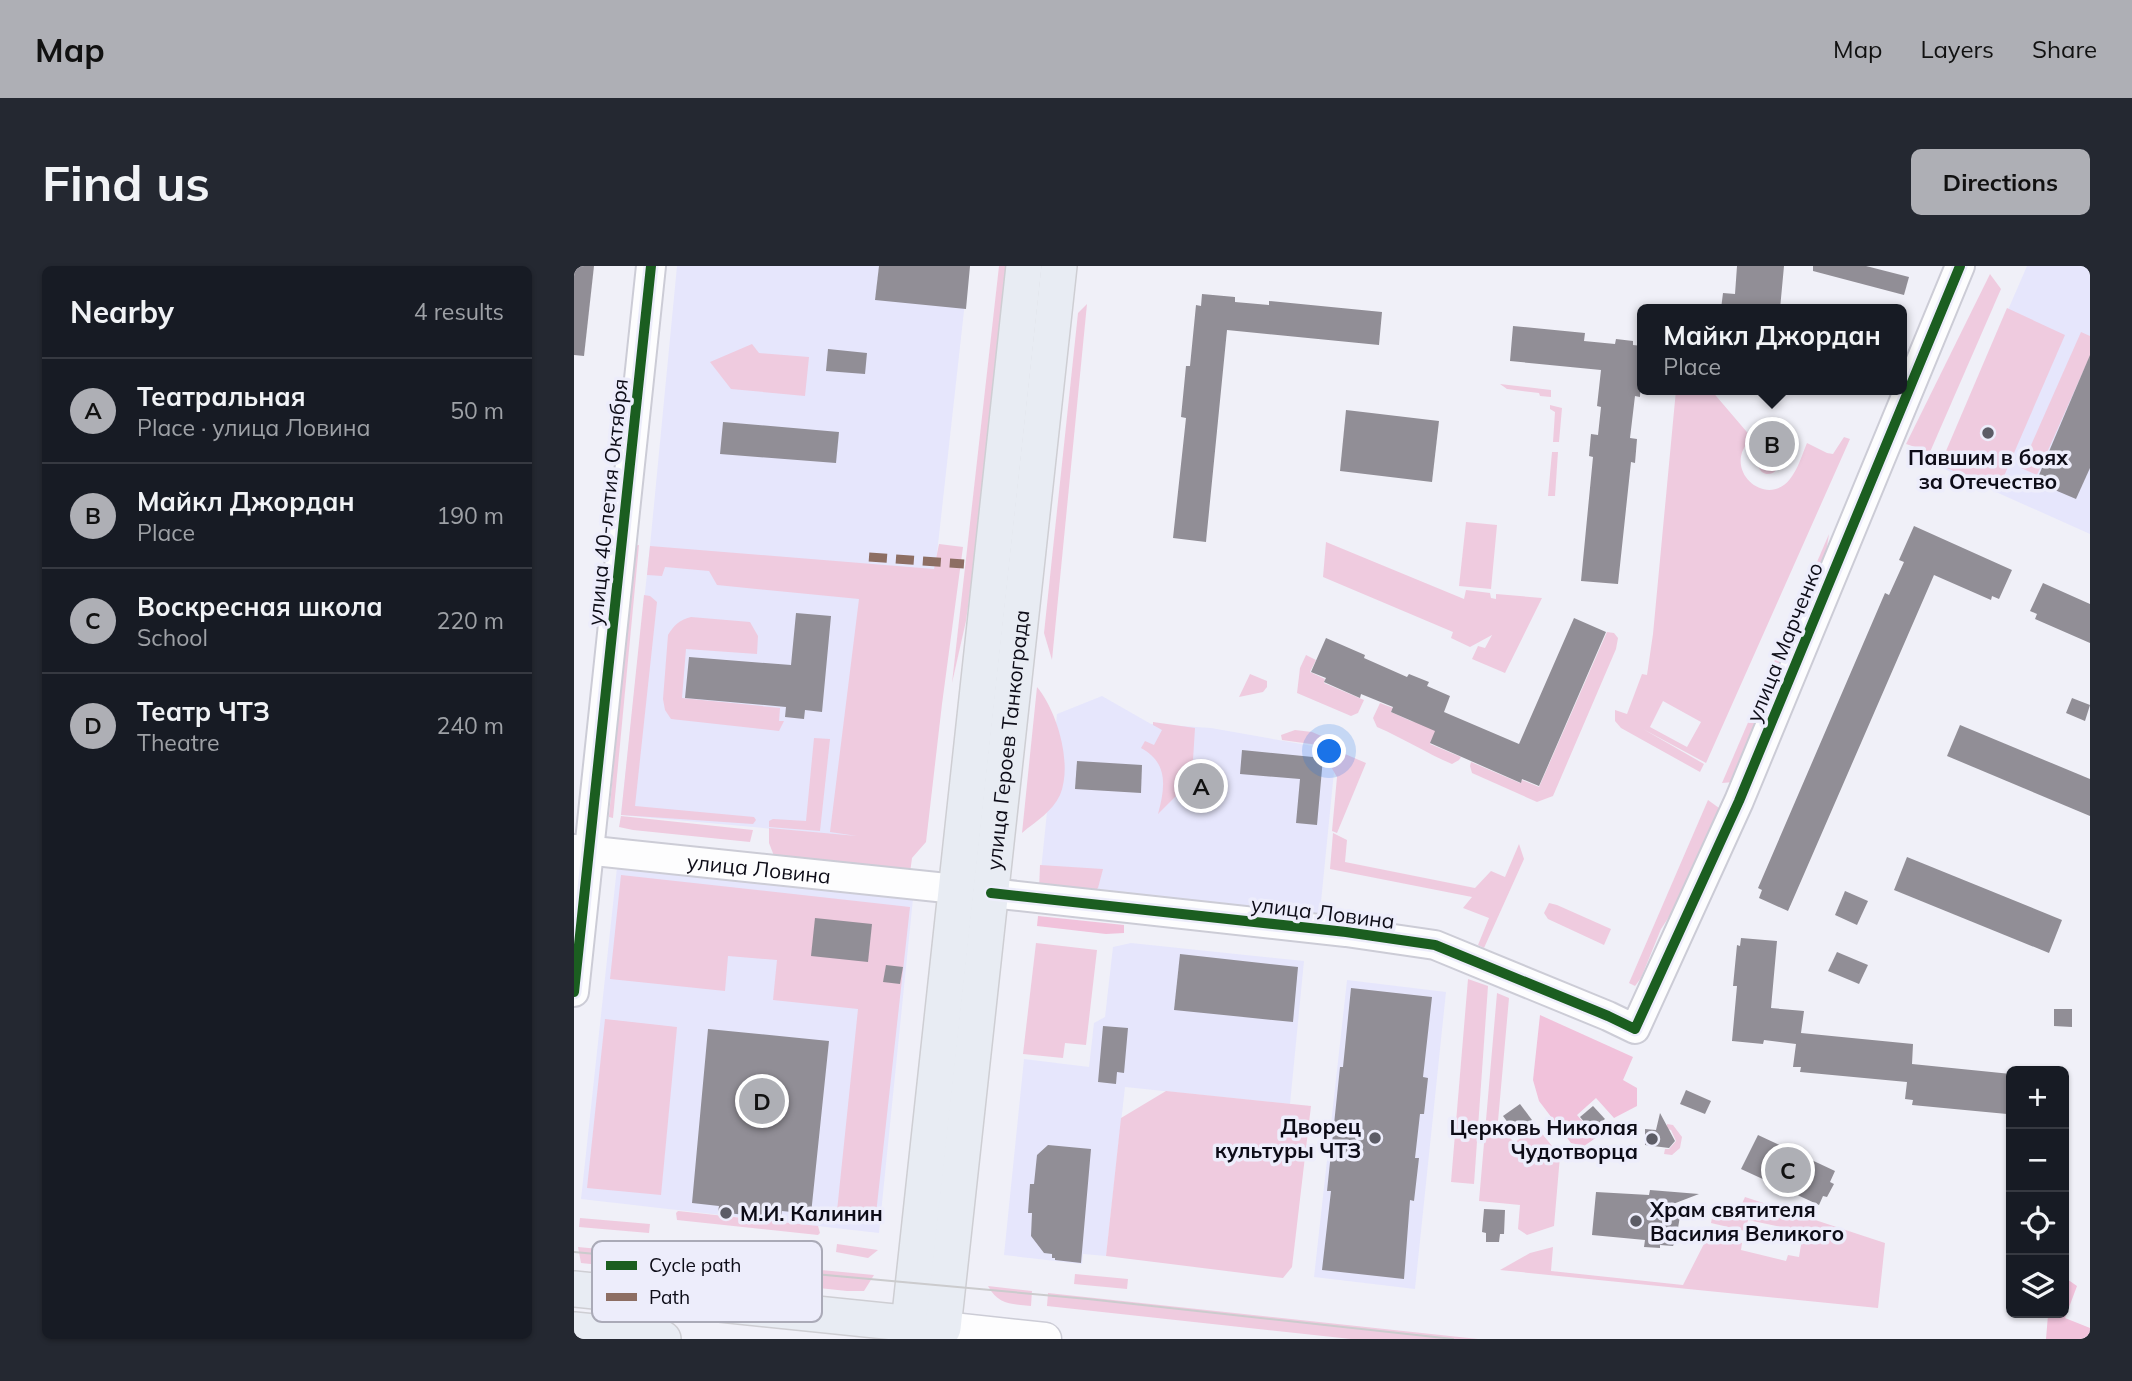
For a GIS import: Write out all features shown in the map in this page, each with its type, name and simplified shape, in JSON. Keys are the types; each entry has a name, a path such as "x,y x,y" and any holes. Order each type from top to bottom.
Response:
{"main road":[{"name":"улица Героев Танкограда","path":"926,1332 956,889 1024,266"},
{"name":"улица Героев Танкограда","path":"926,1332 991,893 1059,266"},
{"name":"улица Ловина","path":"956,889 991,893"},
{"path":"574,1289 592,1291"},
{"path":"822,1319 926,1332 1045,1339"},
{"path":"574,1330 663,1339"}],"street":[{"name":"улица 40-летия Октября","path":"574,992 582,850 651,266"},
{"name":"улица Марченко","path":"1907,390 1960,266"},
{"name":"улица Марченко","path":"1635,1030 1739,801 1905,395"},
{"name":"улица Ловина","path":"582,850 956,889"},
{"name":"улица Ловина","path":"991,893 1346,932 1436,946 1608,1016 1635,1030"}],"shaded area":[{"path":"677,266 969,266 905,841 621,815"},
{"path":"999,266 1006,266 976,548 966,621 952,683"},
{"path":"2027,266 2090,266 2090,534 1940,467"},
{"path":"1990,274 2001,289 1930,452 1906,444"},
{"path":"1087,304 1052,660 1044,633 1078,313"},
{"path":"2007,308 2065,335 1998,490 1940,465"},
{"path":"2081,332 2090,336 2090,356 2037,475 2021,468"},
{"path":"752,344 759,353 809,357 805,396 731,389 710,362"},
{"path":"1500,384 1551,390 1551,397 1507,389"},
{"path":"1676,395 1715,395 1752,438 1743,450 1741,461 1743,472 1759,488 1769,490 1780,487 1790,479 1807,443 1833,454 1844,437 1850,439 1706,763 1643,729 1704,764 1700,772 1621,728 1615,721 1615,710 1627,714 1642,674 1647,675","holes":["1663,701 1701,722 1687,747 1650,727"]},
{"path":"1550,405 1562,408 1559,442 1553,442 1555,412 1550,409"},
{"path":"1767,435 1776,436 1780,452 1777,469 1767,474 1759,467 1762,445"},
{"path":"1552,452 1558,452 1555,496 1548,496"},
{"path":"1466,522 1497,525 1491,589 1459,586"},
{"path":"1829,534 1824,565 1734,782 1722,783"},
{"path":"1326,542 1464,599 1466,590 1490,593 1491,598 1496,599 1496,594 1542,598 1505,673 1472,659 1478,646 1485,648 1492,635 1470,647 1451,638 1453,632 1323,577"},
{"path":"939,544 963,547 926,842 912,858 910,873 776,861 769,843 769,828 857,836 830,832 859,599 717,585 709,571 665,567 662,576 647,575 650,546 934,569"},
{"path":"639,545 613,818 609,817 633,546"},
{"path":"644,595 657,602 635,806 754,817 756,820 753,824 621,815"},
{"path":"691,617 750,622 758,636 757,654 686,649 682,698 780,708 779,721 784,721 779,731 671,719 665,710 663,699 668,635 677,623"},
{"path":"1607,632 1614,633 1618,638 1616,649 1553,796 1537,802 1472,773 1471,762 1520,783 1522,780 1539,787"},
{"path":"1306,655 1316,660 1310,672 1325,679 1324,683 1364,700 1358,713 1351,716 1297,693 1300,668"},
{"path":"1250,674 1267,681 1267,687 1263,692 1239,697"},
{"path":"1037,687 1051,710 1061,738 1064,782 1053,806 1022,833"},
{"path":"1102,696 1151,724 1211,728 1318,747 1334,772 1319,922 1039,890 1057,714"},
{"path":"1380,703 1393,708 1391,712 1411,721 1437,727 1430,744 1461,757 1459,760 1452,764 1377,727 1373,718"},
{"path":"1153,722 1195,728 1193,760 1181,772 1179,793 1158,814 1163,786 1161,769 1150,754 1141,748 1145,741 1154,745 1162,730 1153,725"},
{"path":"1295,730 1312,732 1333,741 1331,748 1366,763 1337,833 1332,831 1337,777 1318,745 1282,740 1281,735"},
{"path":"814,738 830,739 820,831 769,827 769,821 773,819 806,821"},
{"path":"1708,800 1719,808 1720,819 1690,885 1661,929 1641,978 1635,986 1629,983"},
{"path":"621,816 753,830 750,842 633,830 619,827"},
{"path":"1333,833 1347,840 1345,862 1475,888 1491,871 1505,877 1519,844 1524,859 1484,948 1478,945 1489,918 1463,908 1472,897 1330,869"},
{"path":"1040,865 1103,869 1098,888 1092,893 1039,890"},
{"path":"617,867 913,899 879,1233 581,1199"},
{"path":"621,875 910,907 876,1214 837,1211 858,1009 773,1000 777,960 728,956 725,991 610,979"},
{"path":"1549,903 1611,929 1604,945 1548,919 1544,913"},
{"path":"1038,916 1124,925 1124,933 1106,934 1037,926"},
{"path":"1036,943 1097,950 1086,1045 1065,1043 1063,1058 1023,1054"},
{"path":"1131,943 1304,961 1290,1104 1125,1087 1106,1256 1083,1254 1082,1264 1004,1255 1024,1059 1089,1067 1094,1023 1105,1017 1113,947"},
{"path":"1468,979 1488,986 1474,1184 1451,1182"},
{"name":"Дворец культуры ЧТЗ","path":"1347,980 1446,992 1415,1289 1314,1277"},
{"path":"1497,993 1509,998 1498,1121 1514,1143 1536,1126 1560,1156 1554,1226 1527,1235 1518,1229 1520,1205 1479,1201"},
{"path":"1540,1015 1633,1057 1623,1080 1637,1088 1637,1106 1614,1118 1596,1098 1577,1115 1594,1135 1601,1130 1603,1133 1584,1146 1571,1143 1539,1101 1533,1080"},
{"path":"605,1019 677,1027 661,1195 587,1188"},
{"path":"1166,1091 1311,1106 1292,1267 1283,1278 1106,1256 1121,1118"},
{"path":"1667,1124 1673,1125 1682,1137 1680,1148 1672,1155 1664,1154 1665,1149 1669,1149 1676,1141 1671,1130 1667,1129"},
{"path":"1745,1197 1885,1243 1878,1308 1500,1270 1530,1253 1553,1247 1551,1271 1683,1285 1709,1234 1742,1243 1741,1250 1786,1261 1788,1255 1799,1257 1802,1239 1794,1236 1790,1229 1748,1220 1745,1231 1711,1223 1714,1207 1739,1210"},
{"path":"678,1211 818,1226 820,1233 818,1235 677,1220"},
{"path":"580,1218 650,1224 649,1233 579,1227"},
{"path":"837,1244 878,1250 868,1258 836,1252"},
{"path":"578,1247 592,1248 592,1264 581,1263"},
{"path":"822,1270 874,1275 864,1291 822,1288"},
{"path":"1075,1274 1128,1279 1127,1289 1074,1284"},
{"path":"2069,1280 2077,1286 2069,1307"},
{"path":"988,1286 1032,1291 1031,1306 1001,1300"},
{"path":"1048,1293 1478,1339 1351,1339 1047,1306"},
{"path":"2048,1318 2065,1318 2090,1328 2090,1339 2046,1339"}],"building":[{"path":"574,266 594,266 584,356 574,355"},
{"path":"879,266 970,266 966,309 875,300"},
{"path":"1737,266 1784,266 1780,304 1722,304 1723,293 1735,294"},
{"path":"1813,266 1866,266 1909,277 1904,295 1813,271"},
{"path":"1202,294 1235,297 1235,302 1269,305 1269,301 1382,312 1379,345 1227,330 1206,542 1173,538 1186,418 1181,417 1186,366 1190,366 1196,305 1201,306"},
{"path":"1513,326 1585,333 1584,341 1615,344 1616,339 1633,341 1633,345 1637,345 1637,395 1640,397 1635,396 1630,438 1637,439 1635,463 1631,462 1618,584 1581,581 1593,457 1589,456 1591,434 1598,435 1601,407 1597,406 1601,370 1510,361"},
{"path":"828,349 867,353 865,374 826,371"},
{"path":"2090,355 2090,468 2076,499 2036,482"},
{"path":"1346,410 1439,421 1432,482 1340,471"},
{"path":"723,422 839,432 836,463 720,454"},
{"path":"1914,526 2012,570 1999,599 1992,596 1991,600 1934,575 1788,911 1759,898 1762,890 1758,888 1885,593 1889,595 1904,562 1899,560"},
{"path":"2043,583 2090,604 2090,643 2035,619 2037,614 2030,611"},
{"path":"796,613 831,616 822,712 805,710 804,719 785,717 786,707 685,698 689,657 791,665"},
{"path":"1574,618 1606,632 1539,786 1522,779 1521,783 1430,743 1435,731 1391,712 1393,707 1361,694 1360,698 1324,682 1326,678 1311,672 1326,638 1407,677 1409,674 1429,682 1427,686 1450,696 1444,712 1519,744"},
{"path":"2072,698 2090,705 2085,721 2066,713"},
{"path":"1960,725 2090,779 2090,816 1947,756"},
{"path":"1242,750 1323,758 1317,825 1296,823 1300,779 1240,774"},
{"path":"1077,761 1142,765 1141,793 1075,789"},
{"path":"1191,767 1214,770 1210,805 1187,802"},
{"path":"1907,857 2062,920 2049,953 1894,890"},
{"path":"1845,891 1868,901 1857,925 1835,915"},
{"path":"815,918 872,924 868,962 811,956"},
{"path":"1741,938 1777,941 1771,1008 1804,1011 1801,1033 1913,1044 1912,1064 2006,1073 2006,1114 1912,1105 1913,1100 1905,1099 1907,1082 1800,1072 1801,1067 1793,1067 1796,1044 1764,1040 1763,1044 1732,1041 1737,986 1733,986 1737,945 1740,946"},
{"path":"1837,952 1868,965 1859,984 1828,971"},
{"path":"1180,954 1298,967 1293,1022 1174,1010"},
{"path":"886,965 903,967 900,984 883,982"},
{"name":"Дворец культуры ЧТЗ","path":"1351,988 1432,997 1423,1077 1428,1078 1424,1114 1420,1114 1415,1158 1419,1158 1414,1201 1410,1200 1404,1279 1322,1270 1331,1191 1327,1191"},
{"path":"2054,1009 2072,1009 2072,1027 2054,1026"},
{"path":"1103,1026 1128,1028 1124,1073 1117,1072 1116,1084 1098,1082"},
{"path":"708,1029 829,1041 811,1214 782,1211 781,1219 718,1212 719,1206 692,1203"},
{"path":"1686,1090 1711,1101 1705,1114 1680,1104"},
{"path":"1520,1104 1532,1120 1515,1132 1503,1116"},
{"path":"1593,1106 1605,1119 1591,1130 1580,1117"},
{"name":"Церковь Николая Чудотворца","path":"1660,1113 1675,1141 1669,1148 1645,1145 1645,1129 1656,1130"},
{"path":"1758,1135 1835,1171 1830,1182 1834,1184 1819,1205 1741,1169"},
{"path":"1048,1145 1091,1149 1081,1263 1055,1260 1052,1254 1044,1253 1031,1236 1032,1213 1028,1213 1030,1184 1034,1184 1037,1155"},
{"name":"Храм святителя Василия Великого","path":"1650,1190 1699,1194 1673,1204 1680,1216 1673,1246 1644,1247 1645,1240 1592,1235 1596,1192 1649,1195"},
{"path":"1484,1209 1505,1210 1504,1234 1500,1234 1499,1242 1486,1242 1486,1233 1482,1232"}],"tram line":[{"path":"574,1252 592,1254"},
{"path":"822,1275 1088,1299 1453,1339"}],"marked path":[{"path":"869,557 964,564"}],"cycle path":[{"path":"574,992 651,266"},
{"path":"1907,394 1960,266"},
{"path":"991,893 1346,932 1435,945 1635,1029 1739,801 1907,395"}],"place":[{"name":"Павшим в боях за Отечество","path":"1988,433"},
{"name":"Майкл Джордан","path":"1772,444"},
{"name":"Театральная","path":"1201,786"},
{"name":"Театр ЧТЗ","path":"762,1101"},
{"name":"Дворец культуры ЧТЗ","path":"1375,1138"},
{"name":"Церковь Николая Чудотворца","path":"1652,1139"},
{"name":"Воскресная школа","path":"1788,1170"},
{"name":"М.И. Калинин","path":"726,1213"},
{"name":"Храм святителя Василия Великого","path":"1636,1221"}]}
